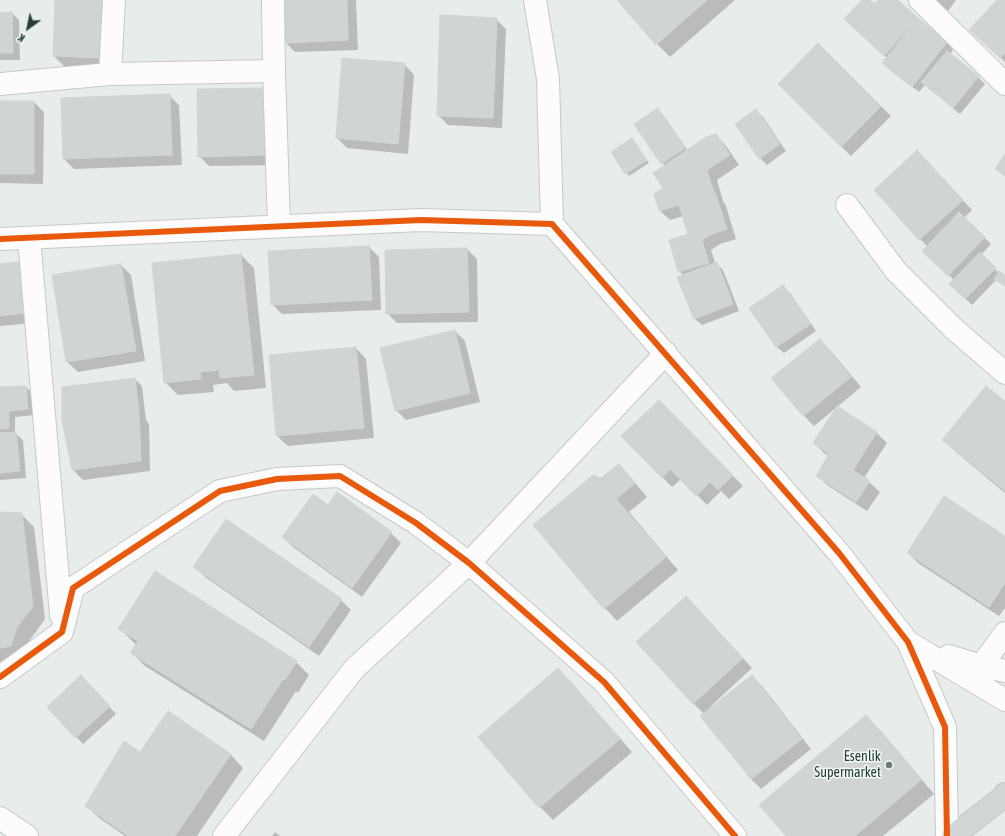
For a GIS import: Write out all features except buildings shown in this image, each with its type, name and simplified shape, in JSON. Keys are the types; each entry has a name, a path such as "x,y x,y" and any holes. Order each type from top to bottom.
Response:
{"main road":[{"path":"953,836 1002,798 1005,794"}],"street":[{"path":"110,74 114,0"},
{"path":"273,0 279,226"},
{"path":"535,0 548,79 552,224 839,553 908,642 945,727 947,836"},
{"path":"920,0 1005,84"},
{"path":"0,84 110,74 274,71"},
{"path":"847,205 896,271 954,329 1005,372"},
{"path":"0,239 421,220 552,224"},
{"path":"29,238 62,632"},
{"path":"224,836 354,669 469,563 666,353"},
{"path":"0,677 62,632 73,588 220,492 277,479 340,476 416,523 469,563 604,682 735,836"},
{"path":"981,666 1005,633"},
{"path":"908,642 981,666 1005,671"},
{"path":"908,642 1005,700"},
{"path":"0,818 27,836"}],"cycle path":[{"path":"0,239 421,220 552,224 839,553 908,642 945,727 947,836"},
{"path":"0,677 62,632 73,588 220,491 277,479 340,476 416,523 469,563 604,682 735,836"}],"place":[{"name":"Esenlik Supermarket","path":"889,765"}]}
